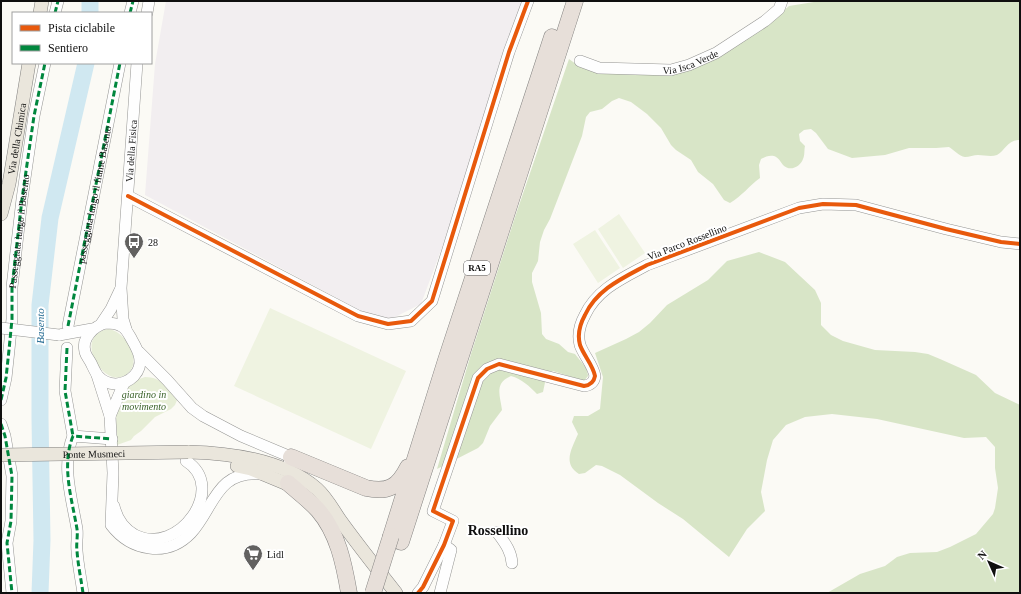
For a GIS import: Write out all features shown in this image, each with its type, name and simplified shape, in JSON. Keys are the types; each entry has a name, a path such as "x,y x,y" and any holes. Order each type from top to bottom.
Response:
{"highway":[{"name":"RA5","path":"385,593 396,539 421,438 563,1"},
{"name":"RA5","path":"373,593 396,539 575,1"},
{"name":"RA5","path":"288,470 366,488 384,490 394,486 404,474 421,438"},
{"path":"288,470 306,498 319,512 338,544 344,561 349,593"}],"main road":[{"path":"40,12 42,1"},
{"name":"Via della Chimica","path":"1,214 9,184 29,64"},
{"path":"187,457 206,453 233,456 255,460 288,470 318,500 340,519 396,593"},
{"name":"Ponte Musmeci","path":"1,455 187,457"},
{"path":"187,457 251,468 272,476 288,470"},
{"name":"Ponte Musmeci","path":"1,463 187,457"}],"street":[{"path":"55,12 58,1"},
{"path":"130,12 133,1"},
{"path":"147,12 149,1"},
{"path":"128,196 358,316 388,324 411,321 432,301 509,52 528,1"},
{"name":"Via Isca Verde","path":"580,61 599,68 671,70 689,65 716,53 765,21 779,9 784,1"},
{"name":"Passeggiata lungo il Basento","path":"1,400 6,378 12,319 12,287 17,255 22,199 34,116 45,64"},
{"name":"passeggiata lungo il fiume Basento","path":"68,326 120,64"},
{"name":"Via della Fisica","path":"121,288 137,64"},
{"name":"Via Parco Rossellino","path":"444,546 453,521 433,511 478,378 486,369 499,364 584,386 591,384 595,379 595,376 580,345 579,332 582,320 589,306 602,292 623,278 647,265 799,208 823,204 856,205 953,231 1001,242 1020,244"},
{"path":"121,288 111,309 85,343 85,352 97,375 110,416 113,500 111,524 116,531 128,541 143,547 158,548 173,545 192,532 216,493 227,483 233,479 248,474 272,476"},
{"path":"121,288 123,319 126,329 139,352 192,408 203,416 241,436 288,470"},
{"path":"1,328 59,335 77,333 106,323 117,324 126,329"},
{"path":"59,335 85,352"},
{"path":"67,348 65,392 73,436 70,442 68,481 77,531 78,565 83,593"},
{"path":"110,416 128,380 137,373 141,363 139,352"},
{"path":"97,375 104,381 119,384 142,374 149,374 167,380"},
{"path":"1,424 5,436 12,476 11,521 7,543 12,593"},
{"path":"73,436 112,439"},
{"path":"113,500 119,520 134,534 147,539 161,539 174,534 190,520 197,508 202,489 202,483 198,472 190,464 187,457"},
{"path":"497,532 507,546 512,563"},
{"path":"418,593 423,587 444,546 451,550 440,593"}],"shaded area":[{"path":"166,1 534,1 421,304 383,323 145,195 155,64"}],"green space":[{"path":"820,1 1020,1 1020,140 1012,142 1000,153 992,156 978,155 965,157 949,147 909,148 885,155 852,158 828,149 816,133 811,129 804,130 799,134 800,141 805,146 804,157 800,164 794,168 789,168 783,165 774,156 761,159 759,165 760,178 730,203 724,200 713,184 698,172 691,160 671,145 661,128 647,114 631,102 619,98 612,101 602,109 590,112 586,117 582,136 550,219 544,230 540,242 538,261 532,273 532,282 541,313 542,334 546,339 559,344 568,352 575,354 587,369 588,376 584,381 553,371 547,373 543,392 537,394 519,379 511,376 506,379 502,382 499,390 502,410 490,426 483,443 478,448 437,469 471,354 515,217 569,59 580,67 669,75 722,55 761,30 789,6"},
{"path":"619,214 645,253 623,268 598,229"},
{"path":"595,230 620,268 598,283 573,244"},
{"path":"759,252 785,262 815,290 821,303 821,325 831,335 843,341 875,350 928,354 976,375 995,393 1020,405 1020,593 827,593 860,574 885,566 897,557 910,553 937,552 976,534 993,514 998,488 995,468 995,447 986,437 964,438 877,419 832,414 805,417 786,425 773,440 767,460 761,492 765,511 747,529 729,557 683,519 620,475 602,466 596,465 585,473 579,474 574,470 571,466 570,456 578,434 572,422 574,416 588,416 600,409 603,377 595,353 639,332 667,305 708,280 727,261"},
{"path":"270,308 406,371 371,449 234,386"},
{"path":"108,329 115,331 122,336 132,351 134,359 133,366 129,373 121,377 113,377 105,373 94,358 92,348 93,340 98,333"},
{"name":"giardino in movimento","path":"151,377 164,384 177,400 175,405 171,409 155,417 131,440 117,445 116,412 128,387 136,380"}],"waterway":[{"name":"Basento","path":"90,1 90,12"},
{"name":"Basento","path":"40,593 42,540 40,305 50,218 86,64"}],"marked path":[{"path":"55,12 58,1"},
{"path":"130,12 133,1"},
{"path":"1,400 6,378 9,350 12,319 12,287 22,199 34,116 45,64"},
{"path":"68,326 120,64"},
{"path":"67,348 65,391 73,436"},
{"path":"1,424 5,436 12,476 11,521 7,543 12,593"},
{"path":"83,593 77,556 77,529 70,494 68,471 70,447 73,436 112,439"}],"cycle path":[{"path":"128,196 358,316 388,324 411,321 432,301 509,52 528,1"},
{"path":"418,593 423,587 444,545 453,521 433,511 478,378 487,369 499,364 584,386 593,382 595,376 580,345 580,326 583,318 596,298 620,280 647,265 799,208 823,204 856,205 946,229 1001,242 1020,244"}],"place":[{"name":"28","path":"134,259"},
{"name":"Lidl","path":"253,571"}],"district":[{"name":"Rossellino","path":"498,530"}]}
